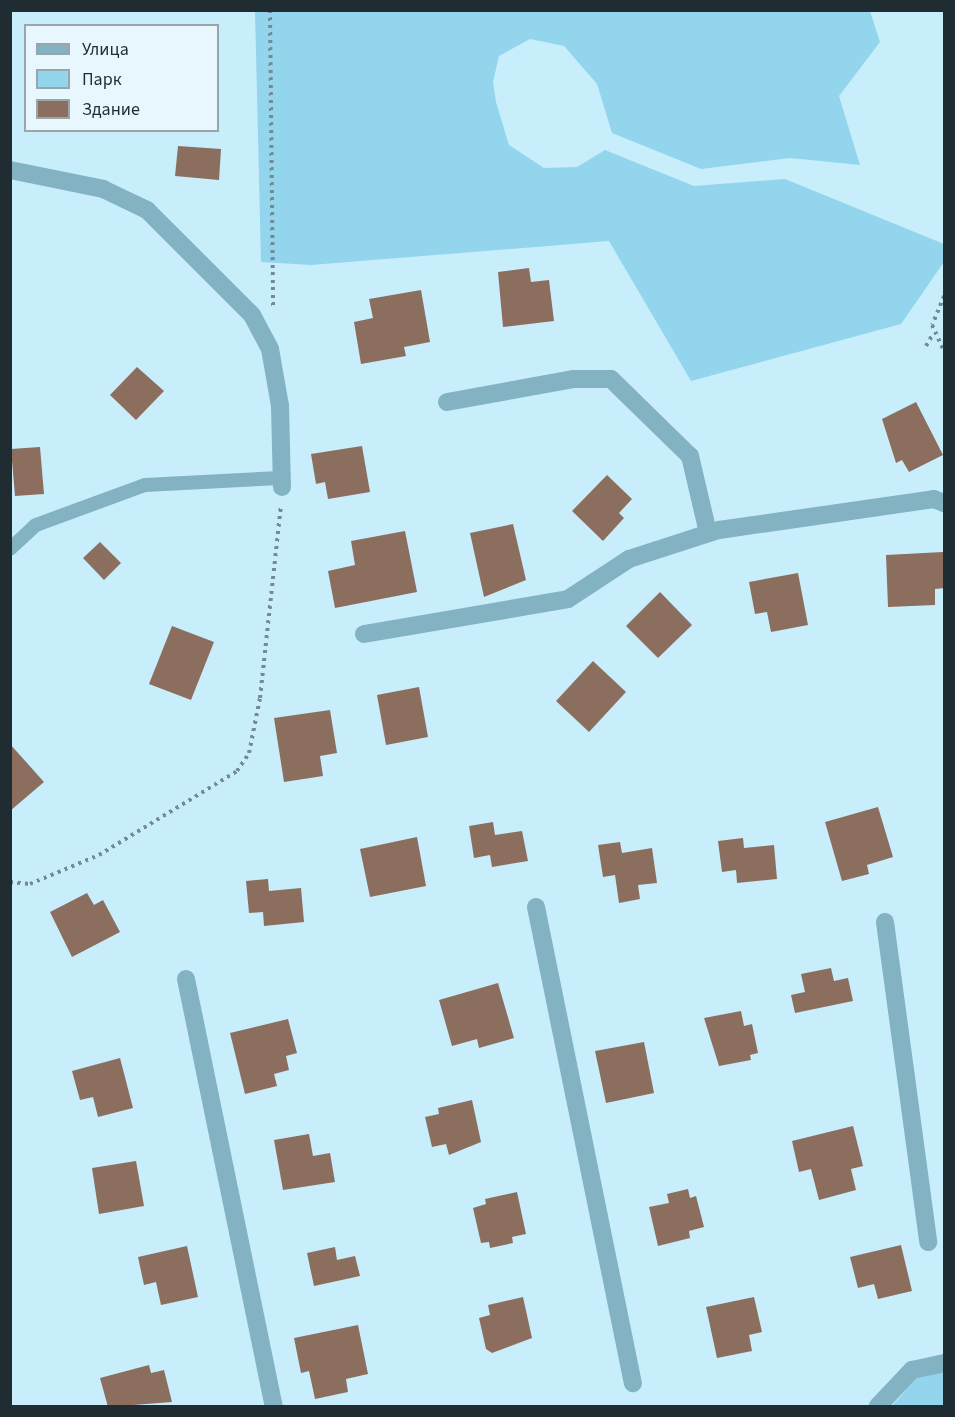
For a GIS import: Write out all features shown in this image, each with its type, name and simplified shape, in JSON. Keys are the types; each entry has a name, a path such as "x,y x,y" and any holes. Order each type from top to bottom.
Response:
{"street":[{"path":"10,170 103,189 147,210 252,315 270,349 280,406 281,483"},
{"path":"447,402 573,379 611,379 690,456 708,533"},
{"path":"364,634 568,599 629,559 708,533 922,500 945,503"},
{"path":"536,907 633,1383"},
{"path":"885,922 928,1242"},
{"path":"186,979 274,1407"},
{"path":"878,1407 912,1370 945,1363"}],"lane":[{"path":"10,549 36,525 145,485 281,483"}],"path":[{"path":"270,10 276,244 272,314"},
{"path":"945,296 932,325 933,334 945,351"},
{"path":"926,346 933,334"},
{"path":"10,882 30,884 99,855 163,820 243,762 254,733 269,633 281,483"}],"green space":[{"path":"255,11 870,11 880,42 839,96 860,165 790,158 701,169 612,133 597,84 564,46 530,39 499,56 493,82 496,102 509,145 544,168 577,167 605,150 694,186 785,179 944,244 944,262 901,324 691,381 609,241 311,265 261,262"},
{"path":"944,1370 944,1406 892,1406 919,1375"}],"building":[{"path":"178,146 221,149 219,180 175,176"},
{"path":"529,268 531,282 549,280 554,321 503,327 498,272"},
{"path":"421,290 430,342 404,347 406,356 361,364 354,322 373,318 369,299"},
{"path":"137,367 164,391 136,420 110,395"},
{"path":"916,402 943,455 909,472 902,460 896,463 882,419"},
{"path":"362,446 370,492 328,499 325,482 316,484 311,454"},
{"path":"40,447 44,494 15,496 11,449"},
{"path":"607,475 632,499 619,513 624,518 603,541 572,511"},
{"path":"513,524 526,580 484,597 470,533"},
{"path":"405,531 417,592 335,608 328,571 355,565 351,541"},
{"path":"100,542 121,563 104,580 83,558"},
{"path":"943,552 945,588 935,589 935,605 888,607 886,555"},
{"path":"798,573 808,625 771,632 767,612 755,614 749,582"},
{"path":"660,592 692,625 658,658 626,626"},
{"path":"172,626 214,642 191,700 149,684"},
{"path":"593,661 626,692 589,732 556,701"},
{"path":"419,687 428,737 386,745 377,695"},
{"path":"330,710 337,753 320,756 323,776 284,782 274,718"},
{"path":"10,744 44,782 10,811"},
{"path":"878,807 893,857 867,865 869,874 842,881 825,822"},
{"path":"493,822 495,835 522,831 528,861 492,867 490,855 474,858 469,826"},
{"path":"417,837 426,886 370,897 360,849"},
{"path":"743,838 744,848 774,845 777,879 737,883 736,870 722,872 718,841"},
{"path":"620,842 622,853 652,848 657,883 638,885 640,899 619,903 615,875 603,877 598,845"},
{"path":"268,879 269,891 301,888 304,922 264,926 263,912 249,913 246,881"},
{"path":"87,893 94,905 103,900 120,932 72,957 50,912"},
{"path":"831,968 834,981 848,978 853,1001 795,1013 791,995 805,992 801,974"},
{"path":"498,983 514,1038 479,1048 477,1039 452,1046 439,1000"},
{"path":"741,1011 744,1026 752,1024 758,1053 750,1055 751,1060 719,1066 704,1018"},
{"path":"288,1019 297,1053 286,1056 289,1070 274,1074 277,1086 245,1094 230,1033"},
{"path":"644,1042 654,1093 606,1103 595,1051"},
{"path":"120,1058 133,1108 98,1117 93,1097 80,1100 72,1071"},
{"path":"472,1100 481,1142 449,1155 446,1144 432,1147 425,1117 439,1114 438,1108"},
{"path":"853,1126 863,1166 851,1169 856,1190 819,1200 811,1169 799,1172 792,1141"},
{"path":"309,1134 313,1156 330,1153 335,1182 283,1190 274,1140"},
{"path":"136,1161 144,1206 99,1214 92,1168"},
{"path":"688,1189 690,1198 696,1196 704,1227 689,1231 690,1238 658,1246 649,1207 669,1203 667,1194"},
{"path":"517,1192 526,1234 512,1237 513,1243 490,1248 489,1242 481,1243 473,1208 486,1204 485,1199"},
{"path":"901,1245 912,1291 878,1299 874,1284 858,1288 850,1257"},
{"path":"187,1246 198,1297 161,1305 156,1282 144,1285 138,1257"},
{"path":"335,1247 337,1260 355,1256 360,1276 314,1286 307,1253"},
{"path":"523,1297 532,1338 492,1353 486,1349 479,1318 490,1315 488,1305"},
{"path":"754,1297 762,1332 749,1335 752,1351 717,1358 706,1307"},
{"path":"358,1325 368,1374 346,1379 348,1392 315,1399 309,1371 301,1373 294,1338"},
{"path":"149,1365 151,1373 164,1370 172,1402 108,1407 100,1378"}]}
